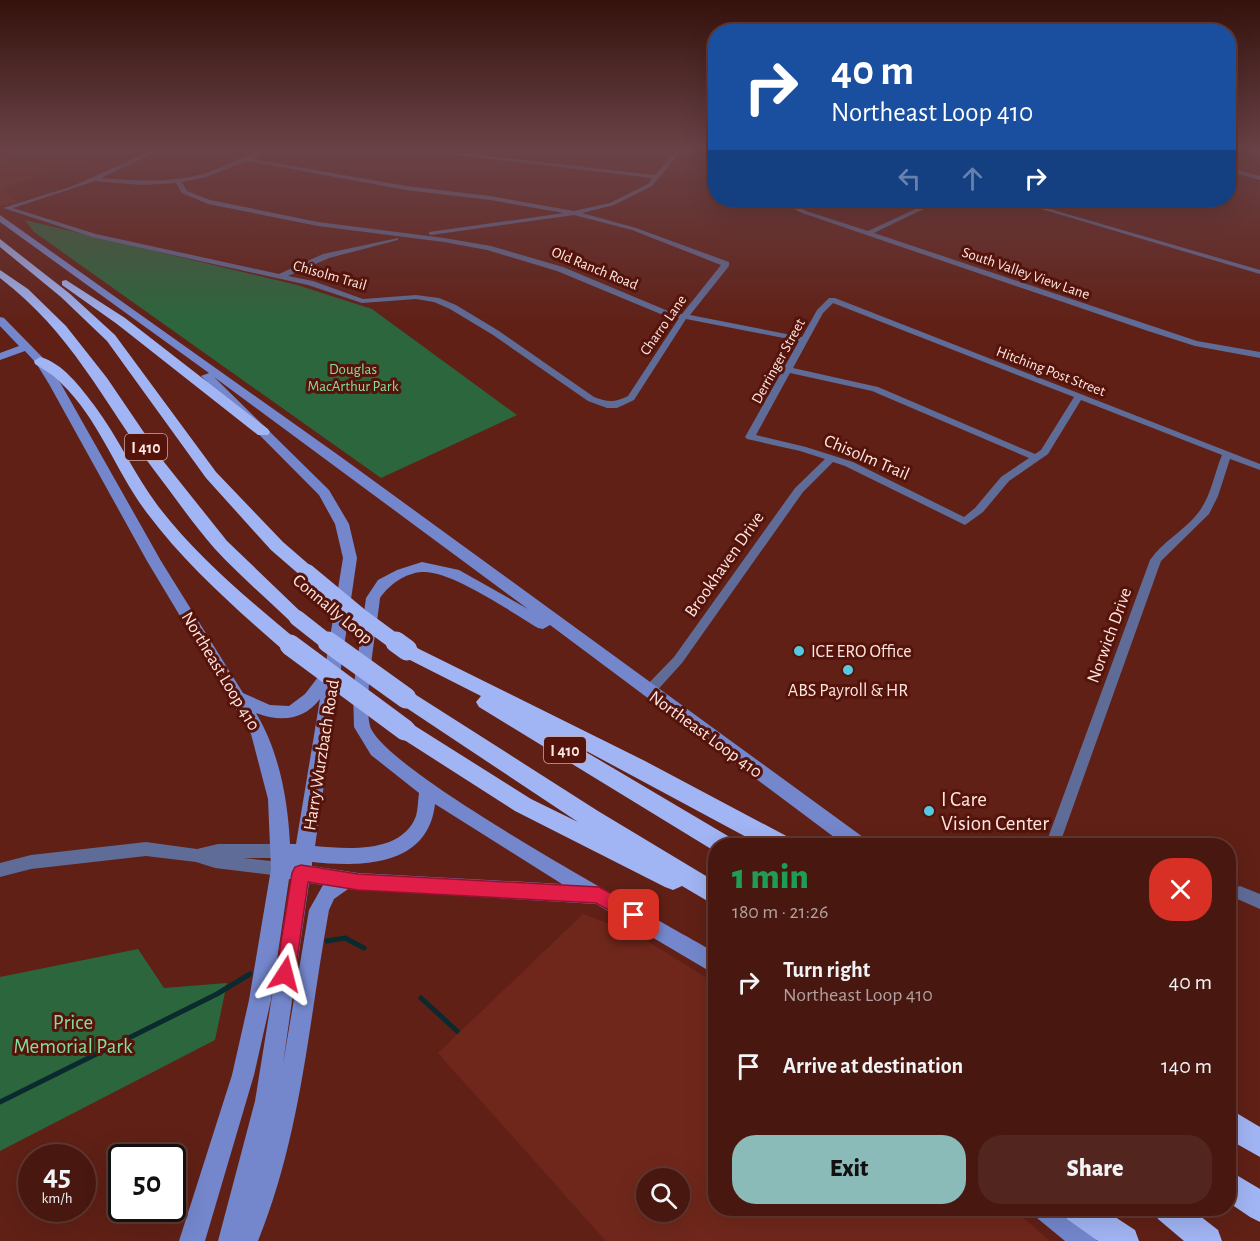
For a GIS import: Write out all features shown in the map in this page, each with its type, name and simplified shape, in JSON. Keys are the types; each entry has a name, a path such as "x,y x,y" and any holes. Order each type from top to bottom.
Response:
{"highway":[{"path":"0,242 121,321 263,432"},
{"name":"Connally Loop","path":"0,242 65,295 103,330 211,475 277,546 307,572 407,650 534,733 711,838"},
{"name":"Connally Loop","path":"0,273 24,291 62,328 102,381 158,465 221,545 297,618 406,698 590,818 708,890"},
{"path":"40,361 67,381 85,402 151,508 182,545 290,645 405,730 523,805 708,897"},
{"path":"407,650 638,767 769,838"},
{"path":"1236,1126 1260,1142"},
{"path":"1236,1190 1260,1207"},
{"path":"1087,1216 1124,1241"},
{"path":"1177,1216 1207,1241"}],"main road":[{"name":"Northeast Loop 410","path":"2,212 648,692 849,838"},
{"name":"Northeast Loop 410","path":"0,320 40,361 55,384 154,561 259,733 269,763 280,827 292,862"},
{"name":"Harry Wurzbach Road","path":"164,334 324,493 342,524 350,558 335,665 246,1064 192,1241"},
{"path":"0,357 26,347"},
{"path":"603,658 454,573 422,567 402,573 383,583 373,598 361,691 362,727 377,750 428,790 529,855 708,961"},
{"path":"239,698 267,712 292,712 315,697 335,665"},
{"path":"292,862 374,855 394,850 408,842 426,820 429,807 428,790"},
{"name":"Harry Wurzbach Road","path":"231,1241 266,1101 292,862"},
{"path":"292,862 345,880 599,895"},
{"path":"245,1241 258,1213 279,1146 319,909 327,893 345,880"},
{"path":"1054,1216 1084,1241"}],"street":[{"name":"Old Ranch Road","path":"238,208 318,224 488,248 569,272 655,309 805,340"},
{"path":"547,208 576,213"},
{"path":"281,276 346,250 413,236 576,213 593,208"},
{"name":"South Valley View Lane","path":"795,208 1176,338 1260,355"},
{"path":"867,234 922,208"},
{"path":"1041,208 1260,272"},
{"name":"Chisolm Trail","path":"2,212 94,236 281,276 334,290 362,301 428,298 444,303 496,333 580,393 607,405 624,403"},
{"name":"Charro Lane","path":"576,213 663,239 726,264 684,316 631,398 624,403"},
{"name":"Derringer Street","path":"750,437 820,312 831,300"},
{"name":"Hitching Post Street","path":"831,300 1260,467"},
{"path":"788,370 875,389 1036,458 1052,444 1079,396"},
{"name":"Chisolm Trail","path":"750,437 832,458 863,470 965,522 979,510 1005,479 1036,458"},
{"name":"Norwich Drive","path":"1055,838 1156,560 1174,538 1194,524 1205,512 1227,454"},
{"name":"Brookhaven Drive","path":"648,692 678,660 799,490 832,458"},
{"path":"0,870 31,862 146,849 196,855 215,861 292,862"},
{"path":"1240,893 1260,902"}],"shaded area":[{"path":"583,914 636,934 708,979 708,1216 1021,1216 1050,1241 606,1241 438,1053"}],"green space":[{"name":"Douglas MacArthur Park","path":"25,220 297,285 372,309 517,415 381,478 34,232"},
{"name":"Price Memorial Park","path":"138,949 164,988 227,983 215,1040 0,1151 0,977"}],"waterway":[{"path":"327,941 345,938 364,948"},
{"path":"0,1102 217,994 250,974"},
{"path":"421,998 457,1031"}],"place":[{"name":"ICE ERO Office","path":"799,651"},
{"name":"ABS Payroll & HR","path":"848,670"},
{"name":"I Care Vision Center","path":"929,811"}],"route":[{"path":"285,974 301,873 358,882 599,895 634,915"}]}
